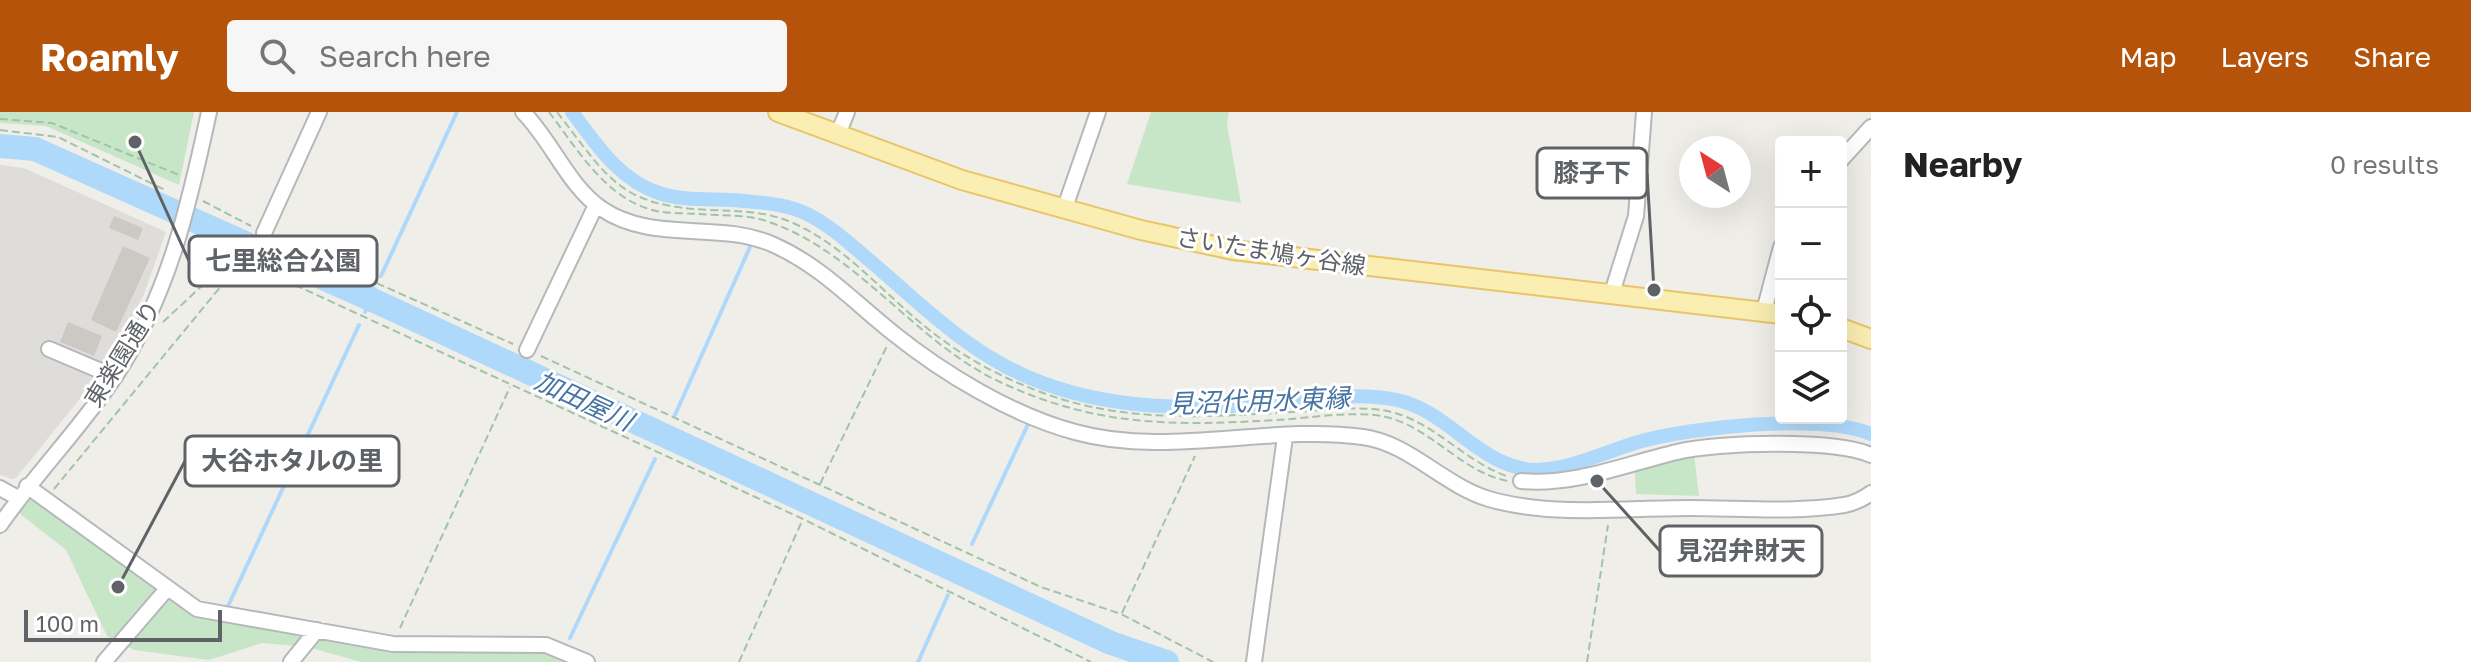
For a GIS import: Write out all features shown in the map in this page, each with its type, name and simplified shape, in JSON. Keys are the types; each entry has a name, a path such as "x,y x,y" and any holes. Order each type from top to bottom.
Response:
{"main road":[{"name":"さいたま鳩ヶ谷線","path":"778,112 962,180 1064,210 1233,250 1772,313"},
{"path":"1847,330 1871,339"}],"street":[{"name":"東楽園通り","path":"0,525 115,377 143,330 167,277 184,226 209,112"},
{"path":"264,233 319,112"},
{"path":"523,112 596,205 639,227 722,232 772,243 809,263 893,333 959,378 1073,432 1107,439 1203,441 1347,435 1378,439 1402,450 1447,481 1485,498 1544,507 1843,505 1861,500 1871,493"},
{"path":"838,134 847,112"},
{"path":"1064,210 1098,112"},
{"path":"1611,296 1636,216 1644,112"},
{"path":"1847,153 1871,127"},
{"path":"527,350 596,205"},
{"path":"1772,313 1776,280"},
{"path":"49,349 115,377"},
{"path":"1254,662 1285,437"},
{"path":"1521,481 1562,480 1704,448 1826,444 1871,455"},
{"path":"0,488 45,499 166,590 197,609 393,644 546,645 587,662"},
{"path":"104,662 166,590"},
{"path":"291,662 317,630"}],"path":[{"path":"549,112 607,185 623,198 656,211 771,222 829,255 927,336 962,360 998,381 1036,397 1105,418 1155,424 1382,416 1426,435 1478,472 1495,479 1521,481"},
{"path":"557,112 607,176 632,195 680,209 771,214 815,233 939,337 1017,383 1077,405 1137,416 1188,419 1379,410 1418,422 1470,458 1521,481"},
{"path":"0,119 52,123 184,176"},
{"path":"0,130 45,132 165,190"},
{"path":"190,199 527,350 1041,587 1121,614 1213,662"},
{"path":"45,499 231,274 244,267 256,267 803,519 1091,662"},
{"path":"143,330 160,324 219,270 231,274"},
{"path":"820,485 893,333"},
{"path":"393,644 511,386"},
{"path":"1121,614 1203,441"},
{"path":"1587,662 1611,508"},
{"path":"739,662 803,519"}],"shaded area":[{"path":"0,165 24,168 166,232 144,294 107,365 16,478 12,479 0,475"}],"green space":[{"path":"0,112 194,112 179,185 46,126 0,123"},
{"path":"1151,112 1229,112 1227,124 1241,203 1127,184"},
{"path":"1694,455 1699,496 1636,494 1635,472"},
{"path":"30,498 194,615 391,648 547,652 569,662 361,662 308,647 262,643 209,660 134,650 107,636 66,550 19,513"}],"building":[{"path":"114,216 143,228 138,240 109,228"},
{"path":"123,246 150,258 116,332 91,320"},
{"path":"68,322 102,336 94,356 60,342"}],"waterway":[{"path":"381,276 457,112"},
{"name":"見沼代用水東縁","path":"572,112 610,160 645,187 679,198 768,203 807,214 842,237 948,328 987,356 1030,378 1090,397 1183,407 1352,396 1397,400 1433,415 1498,460 1535,470 1574,464 1661,436 1722,427 1821,424 1871,434"},
{"name":"加田屋川","path":"0,146 35,149 390,308 1111,643 1167,662"},
{"path":"675,415 750,247"},
{"name":"加田屋川","path":"365,312 375,289"},
{"path":"228,606 359,325"},
{"path":"972,544 1030,420"},
{"name":"加田屋川","path":"661,445 669,427"},
{"path":"570,638 655,459"},
{"name":"加田屋川","path":"955,582 963,563"},
{"path":"918,662 948,595"}],"place":[{"name":"七里総合公園","path":"135,142"},
{"name":"膝子下","path":"1654,290"},
{"name":"見沼弁財天","path":"1597,481"},
{"name":"大谷ホタルの里","path":"118,587"}]}
